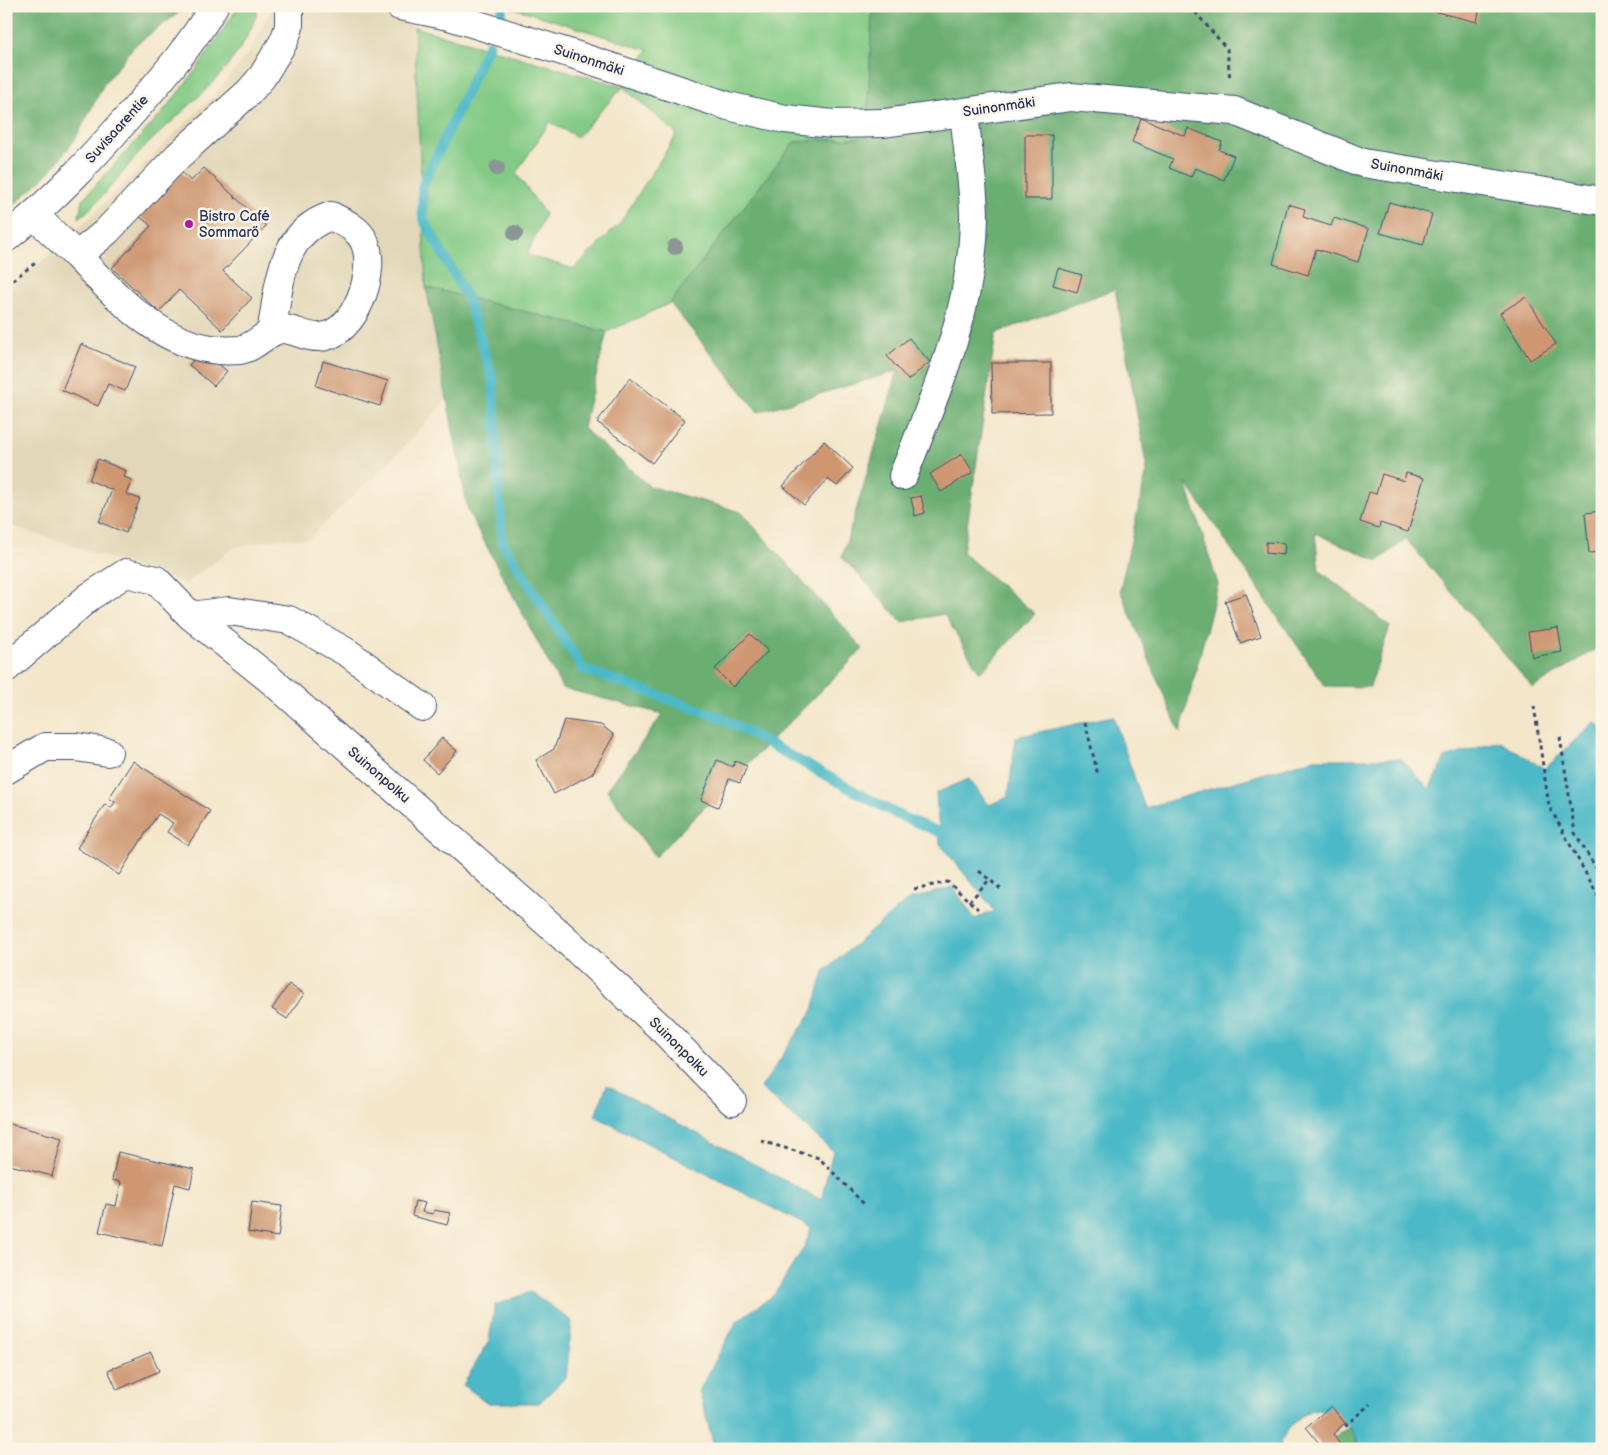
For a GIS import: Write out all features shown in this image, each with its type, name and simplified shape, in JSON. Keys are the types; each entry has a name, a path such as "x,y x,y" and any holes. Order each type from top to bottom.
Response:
{"street":[{"name":"Suvisaarentie","path":"6,238 34,215 104,145 167,73 214,6"},
{"path":"77,256 106,232 165,169 249,92 262,77 276,58 289,27 289,6"},
{"name":"Suinonmäki","path":"400,6 449,16 728,106 785,119 833,124 884,123 1072,97 1234,111 1363,163 1602,201"},
{"path":"903,476 943,376 966,292 974,218 964,112"},
{"path":"34,215 151,325 174,338 200,347 239,350 257,344 271,333 282,329 321,338 339,330 353,314 365,290 370,262 364,240 350,225 331,216 316,221 301,233 289,252 281,274 271,333"},
{"name":"Suinonpolku","path":"6,668 89,597 126,573 156,580 191,616 272,680 561,935 662,1029 732,1101"},
{"path":"191,616 229,611 289,620 348,653 422,707"},
{"path":"6,770 45,747 76,747 108,752"}],"path":[{"path":"1190,6 1227,49 1234,111"},
{"path":"1534,706 1549,806 1602,903"},
{"path":"1085,722 1098,775"},
{"path":"1560,737 1575,833 1602,878"},
{"path":"979,871 1002,890"},
{"path":"969,902 990,880"},
{"path":"914,889 948,882 978,910"},
{"path":"761,1141 819,1158 865,1205"},
{"path":"1345,1426 1370,1404"}],"shaded area":[{"path":"273,6 363,6 414,27 426,287 447,400 392,459 308,539 283,538 235,547 186,583 6,524 6,290 65,242 213,96 250,51"}],"green space":[{"path":"6,6 188,6 135,45 104,84 76,138 48,174 6,212"},
{"path":"239,6 259,6 251,29 226,68 210,86 141,151 103,195 79,218 82,200 162,113 196,70"},
{"path":"508,6 878,6 872,12 867,137 794,142 670,303 607,332 426,287 414,27 623,87 648,50","holes":["623,87 677,134 620,223 574,269 527,255 545,214 516,173 550,122 577,137"]},
{"path":"878,6 1602,6 1602,645 1533,688 1406,539 1378,561 1315,533 1319,570 1390,626 1370,687 1325,686 1186,483 1218,584 1180,733 1120,590 1147,470 1115,289 996,333 963,553 1035,614 980,673 944,614 902,622 842,557 898,371 758,412 670,303 794,142 867,137 872,11"},
{"path":"426,287 607,332 583,428 649,486 741,512 863,649 655,857 607,790 663,714 562,688 468,511"},
{"path":"1349,1427 1353,1431 1359,1449 1315,1449"}],"water":[{"path":"1113,716 1145,808 1314,759 1401,759 1429,789 1445,758 1499,741 1545,769 1594,722 1602,728 1602,1449 1359,1449 1353,1432 1341,1419 1331,1412 1314,1410 1306,1413 1292,1425 1280,1442 1282,1449 715,1449 699,1391 737,1321 774,1295 805,1246 811,1228 595,1116 607,1085 821,1200 833,1151 761,1088 813,1010 824,971 908,900 953,887 975,919 995,911 940,844 936,793 969,779 989,805 1008,797 1016,737"},
{"path":"531,1292 572,1321 566,1377 539,1403 488,1403 463,1385 489,1341 495,1305"}],"building":[{"path":"1412,6 1480,6 1477,22"},
{"path":"1141,118 1185,136 1188,128 1222,142 1219,150 1234,156 1224,180 1195,168 1191,177 1169,168 1173,159 1132,142"},
{"path":"1025,135 1052,135 1052,199 1025,199"},
{"path":"204,168 266,226 223,271 252,298 222,330 179,290 159,312 112,268 151,226 138,215 179,170 191,181"},
{"path":"1389,202 1432,214 1423,245 1380,233"},
{"path":"1288,204 1305,209 1303,217 1331,226 1334,218 1369,229 1358,262 1316,249 1308,275 1273,264"},
{"path":"1058,268 1082,275 1077,292 1053,285"},
{"path":"1526,297 1556,344 1530,360 1500,313"},
{"path":"909,338 930,362 908,380 887,356"},
{"path":"81,344 135,367 125,391 108,384 98,406 62,390"},
{"path":"202,350 227,371 214,386 189,365"},
{"path":"323,361 388,381 380,406 316,386"},
{"path":"991,363 1051,363 1051,413 992,414"},
{"path":"630,378 685,420 652,463 597,422"},
{"path":"824,441 853,468 837,486 828,479 804,505 783,486"},
{"path":"962,454 973,472 941,492 930,474"},
{"path":"98,459 126,471 124,477 132,480 126,494 140,499 126,533 99,522 112,490 89,480"},
{"path":"1406,473 1424,478 1408,532 1380,523 1379,528 1360,522 1369,492 1376,494 1382,474 1404,481"},
{"path":"921,496 925,513 915,516 911,498"},
{"path":"1602,511 1602,552 1589,553 1585,513"},
{"path":"1266,542 1285,543 1284,555 1266,553"},
{"path":"1246,594 1261,636 1240,643 1225,601"},
{"path":"1558,628 1562,652 1532,657 1528,632"},
{"path":"750,634 768,651 733,687 715,669"},
{"path":"564,720 601,725 614,735 592,774 554,794 536,760 554,749"},
{"path":"442,738 457,751 437,773 423,760"},
{"path":"717,760 733,767 735,761 747,766 740,783 729,779 718,807 701,800"},
{"path":"133,761 210,811 188,845 167,832 173,823 158,814 119,875 77,848 105,804 111,808 115,802 109,798"},
{"path":"289,984 304,994 287,1019 272,1009"},
{"path":"6,1123 62,1138 52,1176 6,1164"},
{"path":"118,1152 194,1169 190,1188 175,1184 162,1246 99,1232 106,1204 116,1206 121,1182 112,1180"},
{"path":"415,1201 425,1203 422,1212 433,1214 434,1210 450,1213 447,1225 412,1216"},
{"path":"252,1202 282,1206 278,1237 248,1232"},
{"path":"151,1352 159,1371 117,1390 108,1370"},
{"path":"1331,1406 1345,1423 1333,1434 1343,1449 1324,1449 1306,1427"}],"waterway":[{"path":"501,16 503,6"},
{"path":"489,44 422,187 423,219 467,297 493,380 502,542 583,669 720,717 898,815 939,832"}],"place":[{"name":"Bistro Café Sommarö","path":"189,224"}]}
